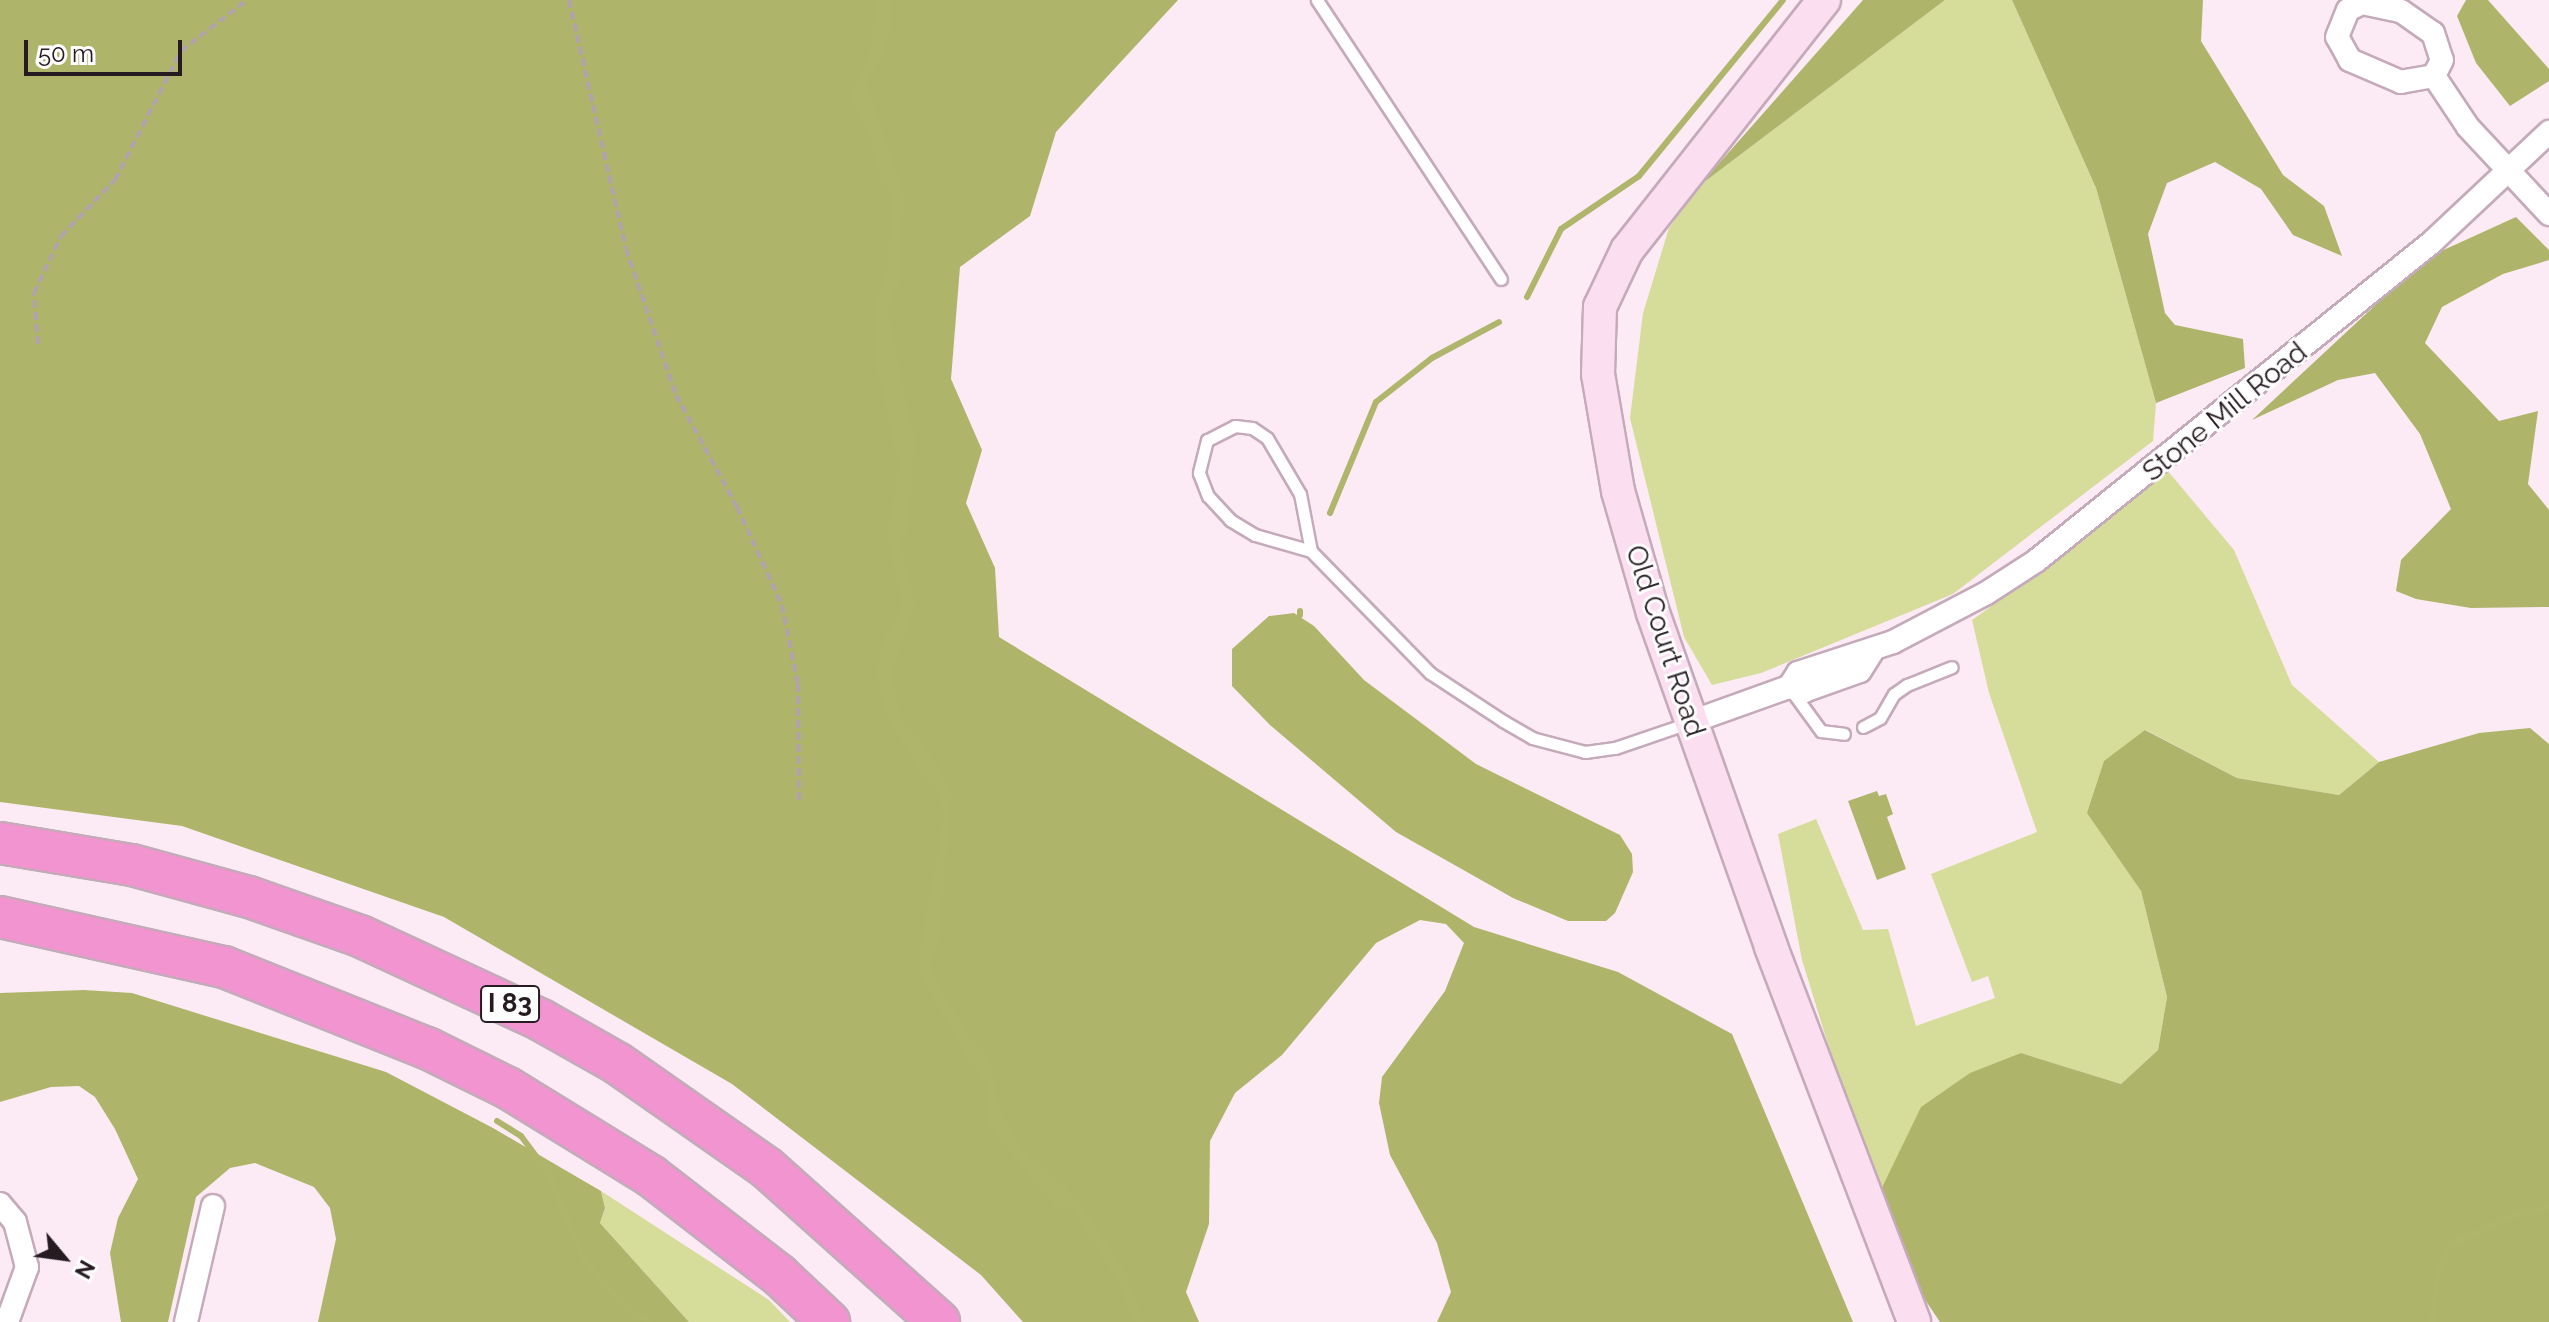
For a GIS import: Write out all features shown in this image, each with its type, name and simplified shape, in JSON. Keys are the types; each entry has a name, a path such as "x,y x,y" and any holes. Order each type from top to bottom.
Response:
{"highway":[{"name":"I 83","path":"0,843 132,865 249,897 360,936 514,1006 617,1063 754,1159 829,1218 939,1322"},
{"path":"0,917 224,967 441,1054 508,1088 651,1176 779,1275 829,1322"}],"main road":[{"name":"Old Court Road","path":"1824,0 1627,250 1600,307 1598,374 1618,491 1691,722 1914,1322"}],"street":[{"path":"2378,4 2420,21 2441,49 2434,76 2401,82 2350,60 2337,37 2348,10 2378,4"},
{"path":"2434,76 2508,174 2549,214"},
{"name":"Stone Mill Road","path":"1691,722 1789,687 1798,673 1858,650 1872,652 1985,594 2078,530 2432,242 2508,174 2549,132"},
{"path":"0,1204 15,1222 27,1267 7,1322"},
{"path":"186,1322 213,1206"}],"lane":[{"path":"1317,0 1501,279"},
{"path":"1311,551 1300,494 1267,438 1252,428 1235,426 1207,440 1199,473 1208,496 1230,520 1255,535 1311,551 1430,673 1532,738 1585,752 1615,748 1691,722"},
{"path":"1863,727 1880,718 1894,694 1907,685 1952,667"},
{"path":"1789,687 1812,723 1830,734 1844,734"}],"path":[{"path":"38,344 34,293 61,236 115,180 181,51 247,0"},
{"path":"569,0 626,249 676,395 737,507 782,605 798,684 799,804"}],"shaded area":[{"path":"0,0 1178,0 1056,132 1030,216 960,267 951,379 982,450 966,503 995,568 999,637 1474,927 1618,972 1732,1034 1853,1322 1437,1322 1451,1292 1437,1243 1390,1155 1379,1103 1382,1077 1445,991 1464,943 1446,924 1420,920 1376,943 1282,1055 1235,1093 1210,1141 1209,1224 1186,1292 1199,1322 1023,1322 981,1275 732,1084 444,917 182,826 0,802"},
{"path":"877,0 890,0 891,28 882,57 865,80 903,191 902,275 887,309 915,443 907,533 900,540 915,605 891,674 902,721 930,754 951,794 939,941 929,967 963,1028 991,1061 996,1103 1006,1123 1025,1152 1066,1187 1094,1223 1125,1272 1144,1322 1135,1322 1115,1276 1075,1213 1066,1205 1060,1212 986,1122 988,1085 966,1057 918,967 944,813 939,790 919,769 885,713 877,669 884,639 903,604 887,538 899,465 876,363 873,311 888,267 892,191 882,185 870,136 848,96 869,60"},
{"path":"1863,0 1945,0 1699,186"},
{"path":"1945,0 2012,0 2096,188 2156,403 2153,441 1953,594 1761,673 1712,685 1684,637 1630,418 1643,313 1669,228 1699,186"},
{"path":"2012,0 2203,0 2201,41 2283,175 2324,206 2342,256 2293,235 2261,189 2215,162 2167,183 2148,234 2165,313 2175,325 2243,339 2245,368 2156,403 2096,188"},
{"path":"2466,0 2488,0 2549,69 2549,81 2510,106 2476,63 2457,16"},
{"path":"2516,217 2549,250 2549,260 2503,274 2442,307 2425,343 2499,421 2538,411 2528,484 2549,510 2549,607 2471,608 2416,599 2396,591 2401,560 2451,509 2420,434 2375,373 2338,380 2252,420 2426,258"},
{"path":"2167,470 2234,550 2292,685 2379,762 2339,795 2237,778 2146,730 2088,813 2141,891 2167,997 2158,1050 2121,1084 2021,1053 1876,1200 1802,960 1778,834 1816,819 1863,930 1888,929 1916,1026 1995,998 1988,976 1972,982 1931,874 2037,832 1989,693 1972,620 2061,557"},
{"path":"1294,613 1314,626 1364,680 1476,764 1620,835 1632,854 1633,872 1615,913 1606,921 1568,921 1513,898 1396,832 1270,725 1232,686 1232,649 1269,616"},
{"path":"2530,728 2549,744 2549,1322 1940,1322 1893,1252 1876,1200 1921,1107 1970,1073 2021,1053 2121,1084 2158,1050 2167,997 2141,891 2087,813 2104,761 2145,730 2237,778 2339,795 2379,762 2479,733"},
{"path":"1877,791 1879,796 1886,794 1893,814 1887,817 1906,869 1877,880 1848,801"},
{"path":"84,990 132,993 386,1072 493,1128 601,1191 605,1208 600,1223 689,1322 318,1322 336,1239 330,1208 314,1187 255,1163 230,1168 196,1197 168,1322 121,1322 110,1253 118,1218 138,1179 115,1129 95,1097 79,1086 51,1087 0,1102 0,993"},
{"path":"601,1191 769,1300 790,1322 689,1322 600,1223 605,1208"}],"waterway":[{"path":"1527,297 1561,229 1639,176 1783,0"},
{"path":"1330,513 1376,402 1432,358 1499,322"},
{"path":"497,1121 521,1136 547,1171 583,1258 620,1301 648,1322"},
{"path":"2432,1322 2438,1273 2449,1246 2508,1217 2549,1207"}]}
